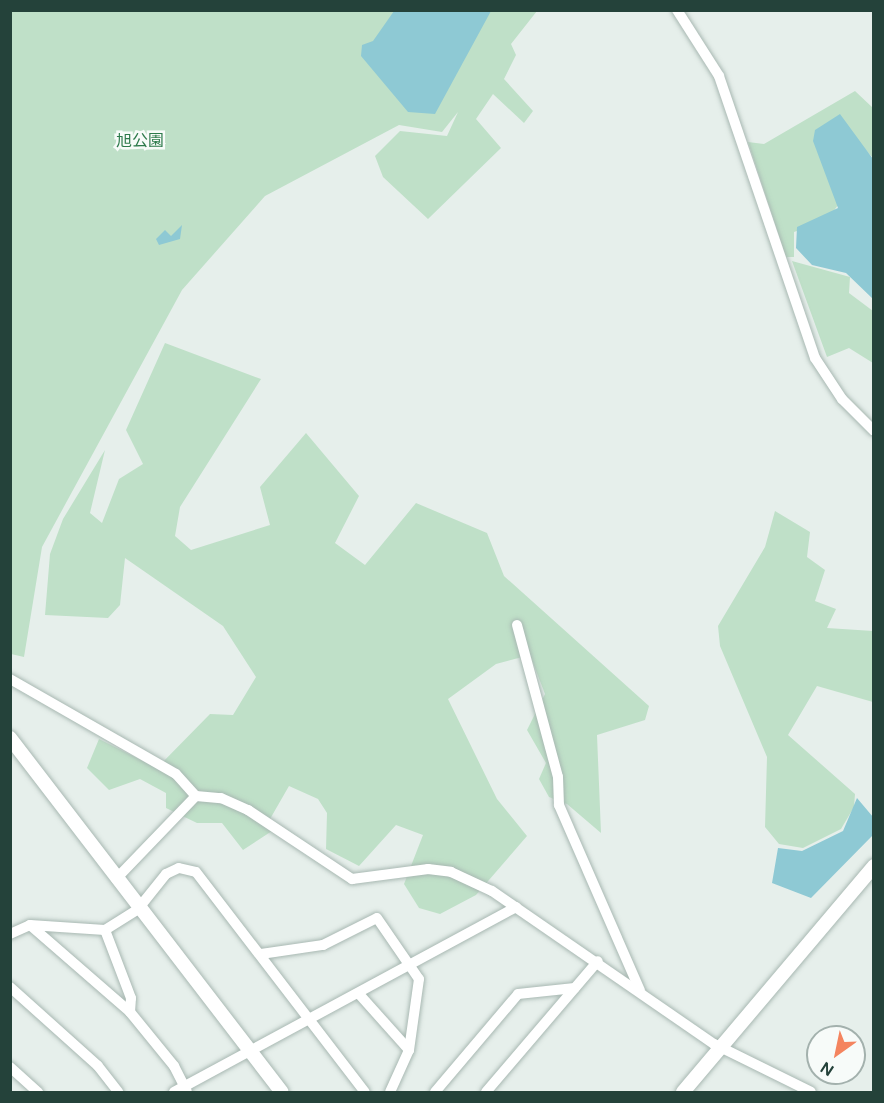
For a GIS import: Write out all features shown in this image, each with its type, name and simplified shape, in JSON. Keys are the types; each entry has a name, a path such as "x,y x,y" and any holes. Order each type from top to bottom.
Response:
{"street":[{"path":"677,10 718,75 815,357 842,399 873,430"},
{"path":"517,625 558,777 559,806 640,991"},
{"path":"10,679 176,774 196,796 221,798 248,810 352,879 401,871 451,872 516,907 598,961 721,1048 811,1092"},
{"path":"10,738 138,909 282,1092"},
{"path":"117,879 196,796"},
{"path":"683,1092 873,866"},
{"path":"10,934 30,925 105,930 138,909 166,874 179,868 196,872 261,954 364,1092"},
{"path":"30,925 130,1012 174,1066 182,1091 413,966 516,907"},
{"path":"261,954 323,945 377,918 413,966 419,980 409,1050 390,1092"},
{"path":"105,930 130,998 130,1012"},
{"path":"486,1092 598,961"},
{"path":"10,987 98,1066 118,1092"},
{"path":"435,1092 518,994 575,988"},
{"path":"359,994 409,1050"},
{"path":"10,1067 38,1092"}],"green space":[{"name":"旭公園","path":"11,11 537,11 511,44 516,55 504,79 533,111 524,123 493,94 476,119 501,148 428,219 383,177 375,156 400,131 447,136 458,112 442,132 399,125 265,196 182,290 42,547 24,657 11,654"},
{"path":"855,91 873,108 873,158 847,129 816,149 840,171 844,197 827,220 794,232 794,257 786,257 748,142 764,144"},
{"path":"792,261 850,277 849,293 873,311 873,363 849,348 827,357"},
{"path":"165,343 261,379 180,507 175,536 191,550 270,525 260,487 306,433 359,496 335,543 365,565 416,503 487,533 504,576 649,706 645,720 597,735 601,833 567,804 549,797 539,779 546,763 527,730 545,694 530,655 496,664 448,699 497,799 527,836 476,895 440,914 419,908 404,884 423,835 396,825 359,866 326,849 327,813 318,799 289,786 270,819 272,831 243,850 222,823 197,823 166,808 166,793 140,779 109,790 87,768 99,739 157,768 210,714 233,715 256,677 223,626 125,558 120,605 108,618 45,615 50,554 63,519 105,450 90,513 102,523 119,479 143,464 126,430"},
{"path":"775,511 810,532 807,557 825,570 815,601 836,609 827,628 873,631 873,702 817,686 788,735 855,794 854,807 841,829 803,848 779,844 765,827 767,757 720,646 718,626 765,547"}],"water":[{"path":"394,11 491,11 435,114 408,112 361,56 362,45 373,41"},
{"path":"840,114 873,159 873,299 846,273 812,265 796,248 797,227 838,208 813,141 815,130"},
{"path":"182,225 180,239 159,245 156,239 165,230 171,236"},
{"path":"857,798 873,817 873,835 811,898 772,883 778,848 802,851 843,831"}]}
